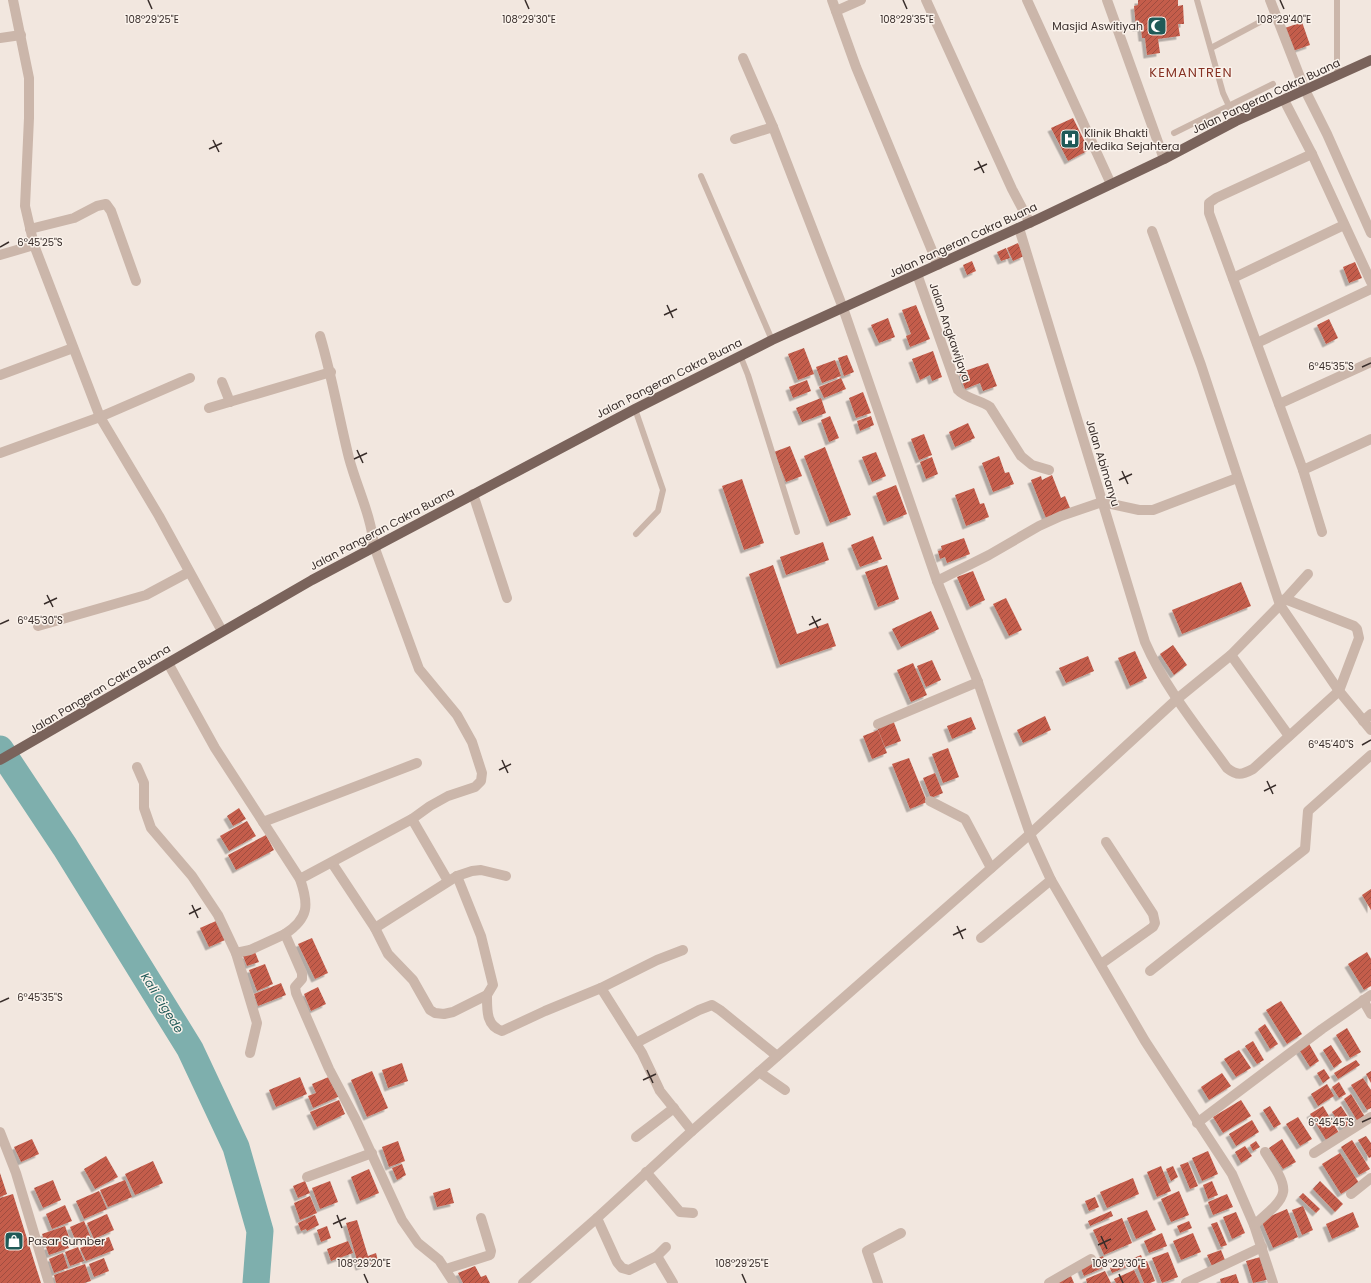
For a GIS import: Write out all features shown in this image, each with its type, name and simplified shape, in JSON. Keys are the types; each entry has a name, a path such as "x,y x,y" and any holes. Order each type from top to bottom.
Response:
{"main road":[{"name":"Jalan Pangeran Cakra Buana","path":"0,760 50,733 222,631 374,546 740,355 1030,223 1164,159 1236,121 1371,60"}],"street":[{"path":"13,0 29,78 30,118 25,206 34,245 100,417 159,516 222,631"},
{"path":"832,0 856,67 938,265"},
{"path":"836,11 861,0"},
{"path":"926,0 1012,189 1030,223"},
{"path":"1107,0 1164,159"},
{"path":"1270,0 1305,90 1327,134 1371,233"},
{"path":"1029,1 1110,184"},
{"path":"0,38 21,35"},
{"path":"743,58 774,127 843,308 937,581 978,682 1030,834 1051,880 1145,1041 1232,1174 1254,1225 1273,1283"},
{"path":"1284,100 1312,154 1371,282"},
{"path":"735,139 774,127"},
{"path":"1312,154 1216,198 1209,203 1209,212 1303,470 1322,532"},
{"path":"30,229 74,218 97,206 106,204 112,211 136,281"},
{"path":"1233,278 1344,225"},
{"name":"Jalan Abimanyu","path":"1019,228 1145,642 1152,658 1177,699 1227,768 1235,774 1242,775 1253,769 1289,736"},
{"path":"1152,231 1201,365 1238,478 1282,602 1339,690 1367,718 1371,730"},
{"path":"0,255 34,245"},
{"name":"Jalan Angkawijaya","path":"917,274 958,390 962,394 984,402 990,407 1021,456 1032,465 1049,470"},
{"path":"1257,343 1371,289"},
{"path":"300,879 412,819 448,796 475,787 481,781 482,773 472,742 457,715 420,669 374,546 372,527 349,456 331,372 320,336"},
{"path":"0,375 73,348"},
{"path":"1279,404 1371,362"},
{"path":"208,408 331,372"},
{"path":"0,454 100,417 190,378"},
{"path":"222,382 230,402"},
{"path":"1303,470 1371,439"},
{"path":"937,581 989,555 1039,526 1061,516 1102,502 1139,510 1153,510 1238,478"},
{"path":"473,494 507,598"},
{"path":"38,626 146,595 189,572"},
{"path":"523,1283 692,1131 1030,834 1177,699 1231,655 1308,574"},
{"path":"1231,655 1289,736 1339,690 1359,638 1357,629 1282,602"},
{"path":"168,663 215,748 300,879 306,896 305,914 292,929 285,934 250,950 236,953"},
{"path":"878,724 978,682"},
{"path":"1150,971 1305,849 1308,811 1371,755"},
{"path":"263,822 417,763"},
{"path":"137,767 144,783 144,808 151,828 192,876 218,915 236,953 257,1023 250,1053"},
{"path":"930,801 965,819 991,868"},
{"path":"332,862 375,928 388,954 409,974 430,1010 435,1013 444,1014 453,1012 487,995 491,990 492,979 481,936 452,879 412,819"},
{"path":"1101,964 1153,927 1155,923 1153,914 1106,842"},
{"path":"375,928 452,879 481,870 506,876"},
{"path":"981,938 1051,880"},
{"path":"285,934 302,973 302,979 295,987 296,993 329,1069 372,1153 407,1228 418,1242 446,1268 454,1283"},
{"path":"487,995 490,1022 495,1029 502,1031 545,1011 601,988 657,960 683,950"},
{"path":"601,988 636,1043 658,1087 692,1131"},
{"path":"1198,1123 1322,1028 1367,997 1371,1014"},
{"path":"636,1043 699,1010 712,1005 777,1056"},
{"path":"759,1072 785,1090"},
{"path":"636,1137 674,1108"},
{"path":"1314,1153 1371,1117"},
{"path":"0,1132 16,1173 49,1283"},
{"path":"1254,1225 1279,1204 1284,1194 1284,1186 1281,1176 1265,1152"},
{"path":"307,1177 372,1153"},
{"path":"646,1172 680,1212 694,1213"},
{"path":"1351,1194 1371,1178"},
{"path":"446,1268 490,1255 491,1251 481,1218"},
{"path":"597,1218 617,1262 622,1268 629,1270 657,1256 666,1247"},
{"path":"878,1283 867,1251 901,1233"},
{"path":"1186,1283 1262,1247"},
{"path":"657,1256 673,1283"},
{"path":"1049,1283 1091,1259"}],"lane":[{"path":"1197,0 1223,93 1236,121"},
{"path":"1337,0 1337,75"},
{"path":"1211,48 1275,14"},
{"path":"1174,133 1230,107 1273,84"},
{"path":"701,176 772,340"},
{"path":"740,355 751,382 797,532"},
{"path":"635,409 663,490 658,511 636,534"}],"building":[{"name":"Masjid Aswitiyah","path":"1138,0 1178,0 1178,6 1183,5 1184,24 1178,24 1180,36 1158,39 1160,53 1147,55 1145,38 1142,38 1141,28 1136,28 1134,6 1138,5"},
{"path":"1302,22 1310,45 1293,51 1285,28"},
{"name":"Klinik Bhakti Medika Sejahtera","path":"1073,118 1089,150 1068,161 1051,128"},
{"path":"1018,243 1024,256 1013,261 1007,248"},
{"path":"1006,248 1010,258 1001,261 997,252"},
{"path":"972,261 976,271 967,275 963,265"},
{"path":"1355,262 1362,278 1349,283 1343,267"},
{"path":"916,305 930,339 910,347 906,336 911,334 902,310"},
{"path":"888,318 895,337 879,343 871,325"},
{"path":"1329,319 1338,338 1326,344 1317,325"},
{"path":"804,348 814,374 798,380 788,354"},
{"path":"933,351 942,377 932,381 930,375 920,380 912,359"},
{"path":"847,355 854,372 844,376 838,358"},
{"path":"835,360 841,376 822,383 816,367"},
{"path":"988,363 997,386 983,391 980,383 965,389 959,373"},
{"path":"841,378 846,389 824,398 819,387"},
{"path":"807,380 811,391 793,398 789,387"},
{"path":"863,392 871,413 856,418 849,398"},
{"path":"821,398 826,413 802,422 796,408"},
{"path":"830,416 839,438 829,442 821,420"},
{"path":"871,416 874,425 860,431 857,421"},
{"path":"968,423 975,438 955,447 949,432"},
{"path":"924,434 932,455 919,460 911,439"},
{"path":"790,446 802,476 786,482 774,452"},
{"path":"825,447 851,515 830,523 804,456"},
{"path":"876,452 886,476 872,482 862,457"},
{"path":"999,456 1005,473 1009,472 1014,484 993,492 982,463"},
{"path":"932,457 938,474 926,479 920,462"},
{"path":"1052,475 1061,498 1065,496 1070,508 1046,518 1031,480 1041,476 1042,480"},
{"path":"742,479 764,543 744,550 722,486"},
{"path":"896,485 907,514 887,522 876,493"},
{"path":"974,488 980,504 984,503 989,517 966,526 955,495"},
{"path":"873,536 882,559 860,567 851,545"},
{"path":"964,538 970,554 947,563 945,557 940,559 938,551 942,550 941,546"},
{"path":"823,542 829,560 786,575 780,557"},
{"path":"773,565 797,634 828,623 836,646 780,665 749,574"},
{"path":"887,565 899,599 878,607 865,572"},
{"path":"973,571 985,600 970,607 957,577"},
{"path":"1241,582 1251,606 1182,634 1172,610"},
{"path":"1006,598 1022,630 1009,636 993,604"},
{"path":"931,611 939,629 901,647 892,629"},
{"path":"1173,645 1187,665 1174,675 1160,654"},
{"path":"1135,651 1147,678 1130,686 1118,658"},
{"path":"1088,656 1094,671 1066,683 1059,668"},
{"path":"932,660 941,680 926,687 917,666"},
{"path":"913,663 927,695 911,702 897,670"},
{"path":"1045,716 1051,730 1023,743 1017,730"},
{"path":"971,717 976,729 952,739 947,726"},
{"path":"893,720 901,741 885,747 877,727"},
{"path":"878,730 887,753 872,759 863,736"},
{"path":"948,748 959,777 943,783 932,754"},
{"path":"909,758 927,802 910,809 892,764"},
{"path":"935,773 943,793 931,798 923,778"},
{"path":"239,808 246,819 233,826 227,816"},
{"path":"247,821 256,836 229,851 220,836"},
{"path":"266,835 274,850 236,870 228,855"},
{"path":"1371,889 1371,910 1362,895"},
{"path":"216,921 225,940 209,947 200,928"},
{"path":"312,938 328,973 315,979 298,944"},
{"path":"255,952 259,962 247,966 243,956"},
{"path":"1367,952 1371,959 1371,986 1364,990 1348,964"},
{"path":"265,964 273,984 257,991 249,970"},
{"path":"281,983 286,995 258,1006 254,994"},
{"path":"318,987 326,1004 311,1011 304,994"},
{"path":"1281,1001 1302,1034 1287,1044 1266,1010"},
{"path":"1265,1024 1278,1044 1270,1049 1258,1029"},
{"path":"1347,1028 1361,1052 1350,1058 1336,1035"},
{"path":"1253,1041 1264,1060 1257,1064 1245,1046"},
{"path":"1308,1042 1319,1061 1310,1067 1298,1048"},
{"path":"1331,1045 1342,1062 1334,1068 1323,1050"},
{"path":"1239,1050 1251,1068 1236,1077 1224,1059"},
{"path":"1356,1060 1360,1065 1338,1079 1334,1073"},
{"path":"402,1063 408,1081 388,1088 382,1070"},
{"path":"1324,1069 1330,1078 1323,1083 1317,1073"},
{"path":"372,1071 388,1108 367,1117 351,1080"},
{"path":"1371,1071 1371,1083 1366,1074"},
{"path":"1222,1073 1231,1086 1209,1100 1201,1087"},
{"path":"331,1076 340,1096 313,1108 308,1096 316,1093 312,1084"},
{"path":"300,1077 307,1094 276,1107 269,1090"},
{"path":"1363,1078 1371,1090 1371,1108 1367,1110 1351,1085"},
{"path":"1339,1082 1346,1094 1339,1098 1332,1087"},
{"path":"1327,1084 1334,1096 1318,1106 1311,1094"},
{"path":"1351,1094 1365,1117 1358,1122 1344,1099"},
{"path":"339,1100 345,1114 317,1127 310,1112"},
{"path":"1241,1100 1251,1116 1223,1133 1213,1117"},
{"path":"1270,1106 1281,1124 1274,1128 1263,1110"},
{"path":"1323,1106 1339,1133 1326,1140 1310,1114"},
{"path":"1341,1106 1352,1123 1343,1128 1332,1112"},
{"path":"1298,1117 1312,1139 1300,1146 1286,1124"},
{"path":"1252,1120 1259,1132 1236,1146 1229,1134"},
{"path":"1366,1136 1371,1143 1371,1157 1369,1158 1358,1140"},
{"path":"32,1139 39,1154 21,1162 14,1147"},
{"path":"1282,1139 1296,1162 1283,1169 1269,1148"},
{"path":"1352,1140 1370,1169 1359,1175 1341,1147"},
{"path":"398,1141 405,1161 389,1167 382,1147"},
{"path":"1256,1141 1260,1147 1253,1151 1250,1145"},
{"path":"1245,1146 1252,1156 1241,1163 1235,1152"},
{"path":"1208,1151 1218,1174 1202,1181 1192,1158"},
{"path":"1340,1153 1359,1183 1341,1194 1322,1164"},
{"path":"106,1156 118,1177 95,1189 84,1169"},
{"path":"153,1161 163,1183 135,1195 125,1174"},
{"path":"1188,1162 1198,1186 1190,1189 1180,1165"},
{"path":"402,1164 406,1175 397,1180 392,1168"},
{"path":"1161,1166 1171,1191 1157,1197 1147,1172"},
{"path":"1173,1166 1178,1177 1171,1181 1166,1169"},
{"path":"369,1169 379,1193 360,1201 351,1177"},
{"path":"0,1173 7,1194 0,1197"},
{"path":"1133,1178 1139,1194 1107,1208 1100,1192"},
{"path":"53,1180 61,1200 43,1208 34,1188"},
{"path":"125,1180 132,1197 108,1207 100,1190"},
{"path":"305,1181 310,1193 298,1198 293,1186"},
{"path":"330,1181 338,1202 320,1209 312,1188"},
{"path":"1212,1181 1218,1195 1208,1199 1203,1185"},
{"path":"1320,1181 1343,1204 1335,1212 1313,1189"},
{"path":"450,1188 454,1203 437,1207 433,1193"},
{"path":"99,1191 107,1209 84,1219 76,1201"},
{"path":"1179,1191 1189,1215 1171,1222 1161,1199"},
{"path":"1303,1193 1320,1209 1316,1213 1299,1197"},
{"name":"Pasar Sumber","path":"13,1194 41,1283 0,1283 0,1198"},
{"path":"1227,1194 1233,1207 1213,1215 1208,1202"},
{"path":"310,1196 317,1213 300,1220 294,1203"},
{"path":"1095,1197 1099,1207 1089,1211 1085,1201"},
{"path":"65,1205 72,1221 52,1229 46,1214"},
{"path":"1303,1206 1313,1230 1302,1235 1292,1210"},
{"path":"1287,1209 1298,1237 1273,1248 1261,1220"},
{"path":"1147,1210 1156,1230 1136,1239 1127,1218"},
{"path":"1111,1211 1113,1216 1090,1226 1088,1221"},
{"path":"1236,1212 1245,1233 1232,1239 1223,1217"},
{"path":"1353,1212 1359,1227 1332,1239 1326,1224"},
{"path":"107,1214 114,1230 94,1239 87,1223"},
{"path":"315,1215 319,1225 307,1231 306,1229 301,1231 298,1223"},
{"path":"1122,1218 1132,1243 1104,1255 1093,1230"},
{"path":"357,1220 368,1256 376,1253 378,1261 359,1267 346,1223"},
{"path":"84,1221 91,1238 77,1244 70,1227"},
{"path":"1189,1221 1192,1228 1180,1233 1177,1226"},
{"path":"1217,1222 1227,1245 1221,1247 1211,1224"},
{"path":"65,1226 69,1237 46,1245 42,1234"},
{"path":"327,1226 331,1238 321,1242 317,1230"},
{"path":"1162,1233 1167,1246 1149,1253 1144,1241"},
{"path":"1193,1233 1201,1252 1181,1260 1173,1241"},
{"path":"109,1237 114,1250 86,1261 80,1248"},
{"path":"65,1240 69,1248 49,1255 46,1247"},
{"path":"348,1241 353,1253 331,1261 327,1249"},
{"path":"78,1247 84,1261 70,1266 65,1252"},
{"path":"1221,1250 1225,1260 1212,1266 1207,1255"},
{"path":"1168,1252 1178,1277 1162,1283 1152,1258"},
{"path":"63,1253 68,1268 54,1273 49,1259"},
{"path":"1141,1255 1143,1260 1112,1273 1110,1268"},
{"path":"1103,1256 1107,1266 1084,1276 1080,1266"},
{"path":"1264,1256 1270,1279 1253,1283 1246,1261"},
{"path":"104,1258 109,1271 94,1277 89,1264"},
{"path":"1147,1261 1155,1281 1144,1283 1137,1266"},
{"path":"85,1264 91,1281 84,1283 56,1283 54,1275"},
{"path":"475,1266 481,1277 486,1275 490,1283 463,1283 458,1273"},
{"path":"1134,1270 1140,1283 1116,1283 1114,1279"},
{"path":"1105,1271 1111,1283 1087,1283 1086,1279"},
{"path":"1236,1274 1239,1283 1221,1283 1220,1279"},
{"path":"1071,1276 1074,1283 1054,1283"}],"waterway":[{"name":"Kali Cigede","path":"0,749 65,847 190,1049 236,1147 260,1231 256,1283"}],"place":[{"name":"Masjid Aswitiyah","path":"1157,26"},
{"name":"Klinik Bhakti Medika Sejahtera","path":"1070,139"},
{"name":"Pasar Sumber","path":"14,1241"}],"district":[{"name":"KEMANTREN","path":"1191,72"}]}
